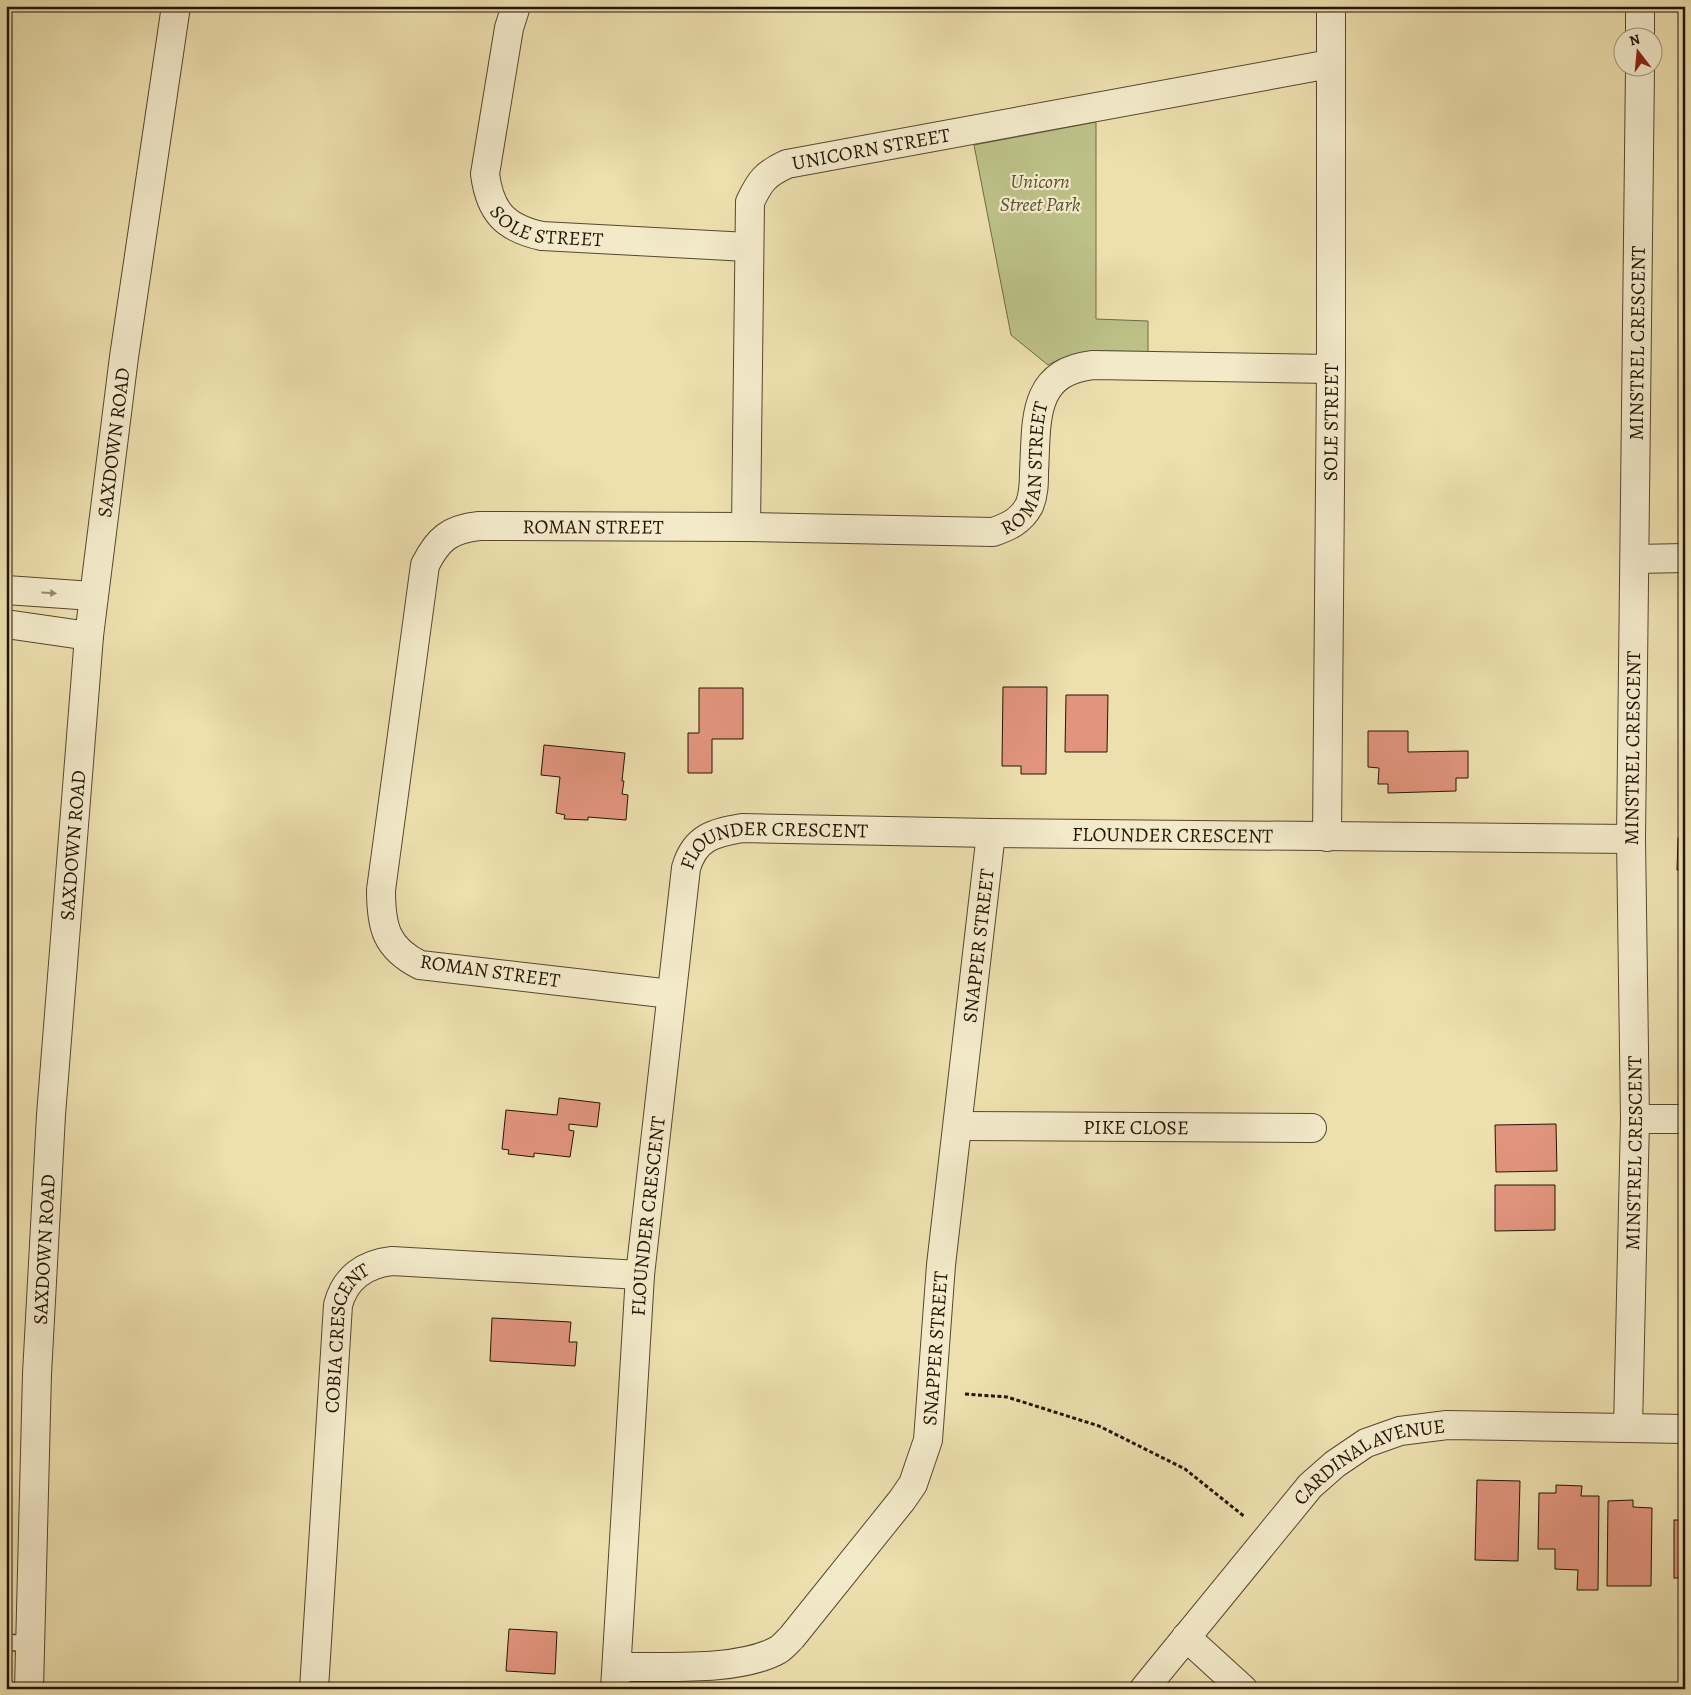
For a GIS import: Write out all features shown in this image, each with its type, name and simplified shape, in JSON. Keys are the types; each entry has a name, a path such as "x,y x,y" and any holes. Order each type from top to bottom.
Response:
{"street":[{"name":"SAXDOWN ROAD","path":"29,1689 18,1643 51,1125 89,636 126,348 176,6"},
{"name":"SOLE STREET","path":"516,6 509,28 485,174 487,191 496,210 506,222 521,231 542,236 748,247"},
{"name":"SOLE STREET","path":"1326,837 1331,369 1331,6"},
{"path":"1640,6 1640,28"},
{"name":"UNICORN STREET","path":"746,527 750,202 759,183 771,171 787,164 1330,64"},
{"name":"MINSTREL CRESCENT","path":"1628,1428 1635,1119 1631,839 1636,559 1640,78"},
{"name":"ROMAN STREET","path":"671,994 420,964 405,957 394,946 385,931 381,909 381,890 425,565 434,549 446,537 461,528 479,526 746,527 993,532 1008,527 1019,519 1029,506 1034,492 1037,411 1045,391 1058,376 1076,367 1331,369"},
{"path":"1636,559 1685,558"},
{"path":"6,590 93,596"},
{"path":"6,624 89,636"},
{"name":"FLOUNDER CRESCENT","path":"616,1678 640,1275 686,868 690,853 704,839 719,832 742,828 991,833 1631,839"},
{"name":"SNAPPER STREET","path":"616,1678 722,1665 757,1658 779,1649 792,1637 913,1484 928,1440 941,1265 991,833"},
{"path":"1635,1119 1685,1119"},
{"name":"PIKE CLOSE","path":"958,1126 1312,1128"},
{"name":"COBIA CRESCENT","path":"314,1689 338,1305 341,1294 353,1276 365,1268 378,1263 392,1261 640,1275"},
{"name":"CARDINAL AVENUE","path":"1144,1689 1310,1486 1335,1464 1366,1443 1400,1431 1446,1426 1685,1429"},
{"path":"1186,1637 1243,1689"}],"path":[{"path":"932,1392 1007,1397 1099,1426 1185,1469 1243,1516 1267,1539"}],"green space":[{"name":"Unicorn Street Park","path":"1096,122 1096,319 1148,321 1148,352 1096,351 1073,355 1048,365 1011,335 974,145"}],"building":[{"path":"1003,687 1047,687 1046,774 1021,774 1021,766 1002,766"},
{"path":"699,688 743,688 743,739 712,739 712,773 688,773 688,733 699,733"},
{"path":"1066,695 1108,695 1107,752 1065,752"},
{"path":"1368,731 1408,731 1408,752 1468,751 1468,778 1456,778 1456,791 1388,793 1388,784 1378,784 1379,768 1368,767"},
{"path":"544,745 625,753 622,794 628,795 626,820 588,817 588,820 564,819 565,815 556,813 560,777 541,775"},
{"path":"1678,838 1685,838 1685,870 1677,870"},
{"path":"559,1098 600,1103 597,1127 569,1124 569,1130 574,1131 570,1157 534,1153 534,1157 508,1154 509,1150 502,1149 506,1110 557,1115"},
{"path":"1556,1124 1557,1171 1496,1172 1495,1125"},
{"path":"1495,1185 1555,1185 1555,1230 1495,1231"},
{"path":"492,1318 571,1322 569,1342 577,1342 575,1366 490,1361"},
{"path":"1477,1480 1520,1481 1518,1561 1475,1560"},
{"path":"1556,1485 1582,1486 1581,1496 1599,1496 1598,1590 1577,1590 1578,1570 1555,1569 1555,1549 1538,1549 1539,1493 1556,1493"},
{"path":"1633,1500 1633,1507 1652,1508 1651,1586 1607,1586 1608,1501"},
{"path":"1674,1520 1685,1520 1685,1578 1674,1578"},
{"path":"509,1629 557,1632 555,1674 506,1671"}]}
